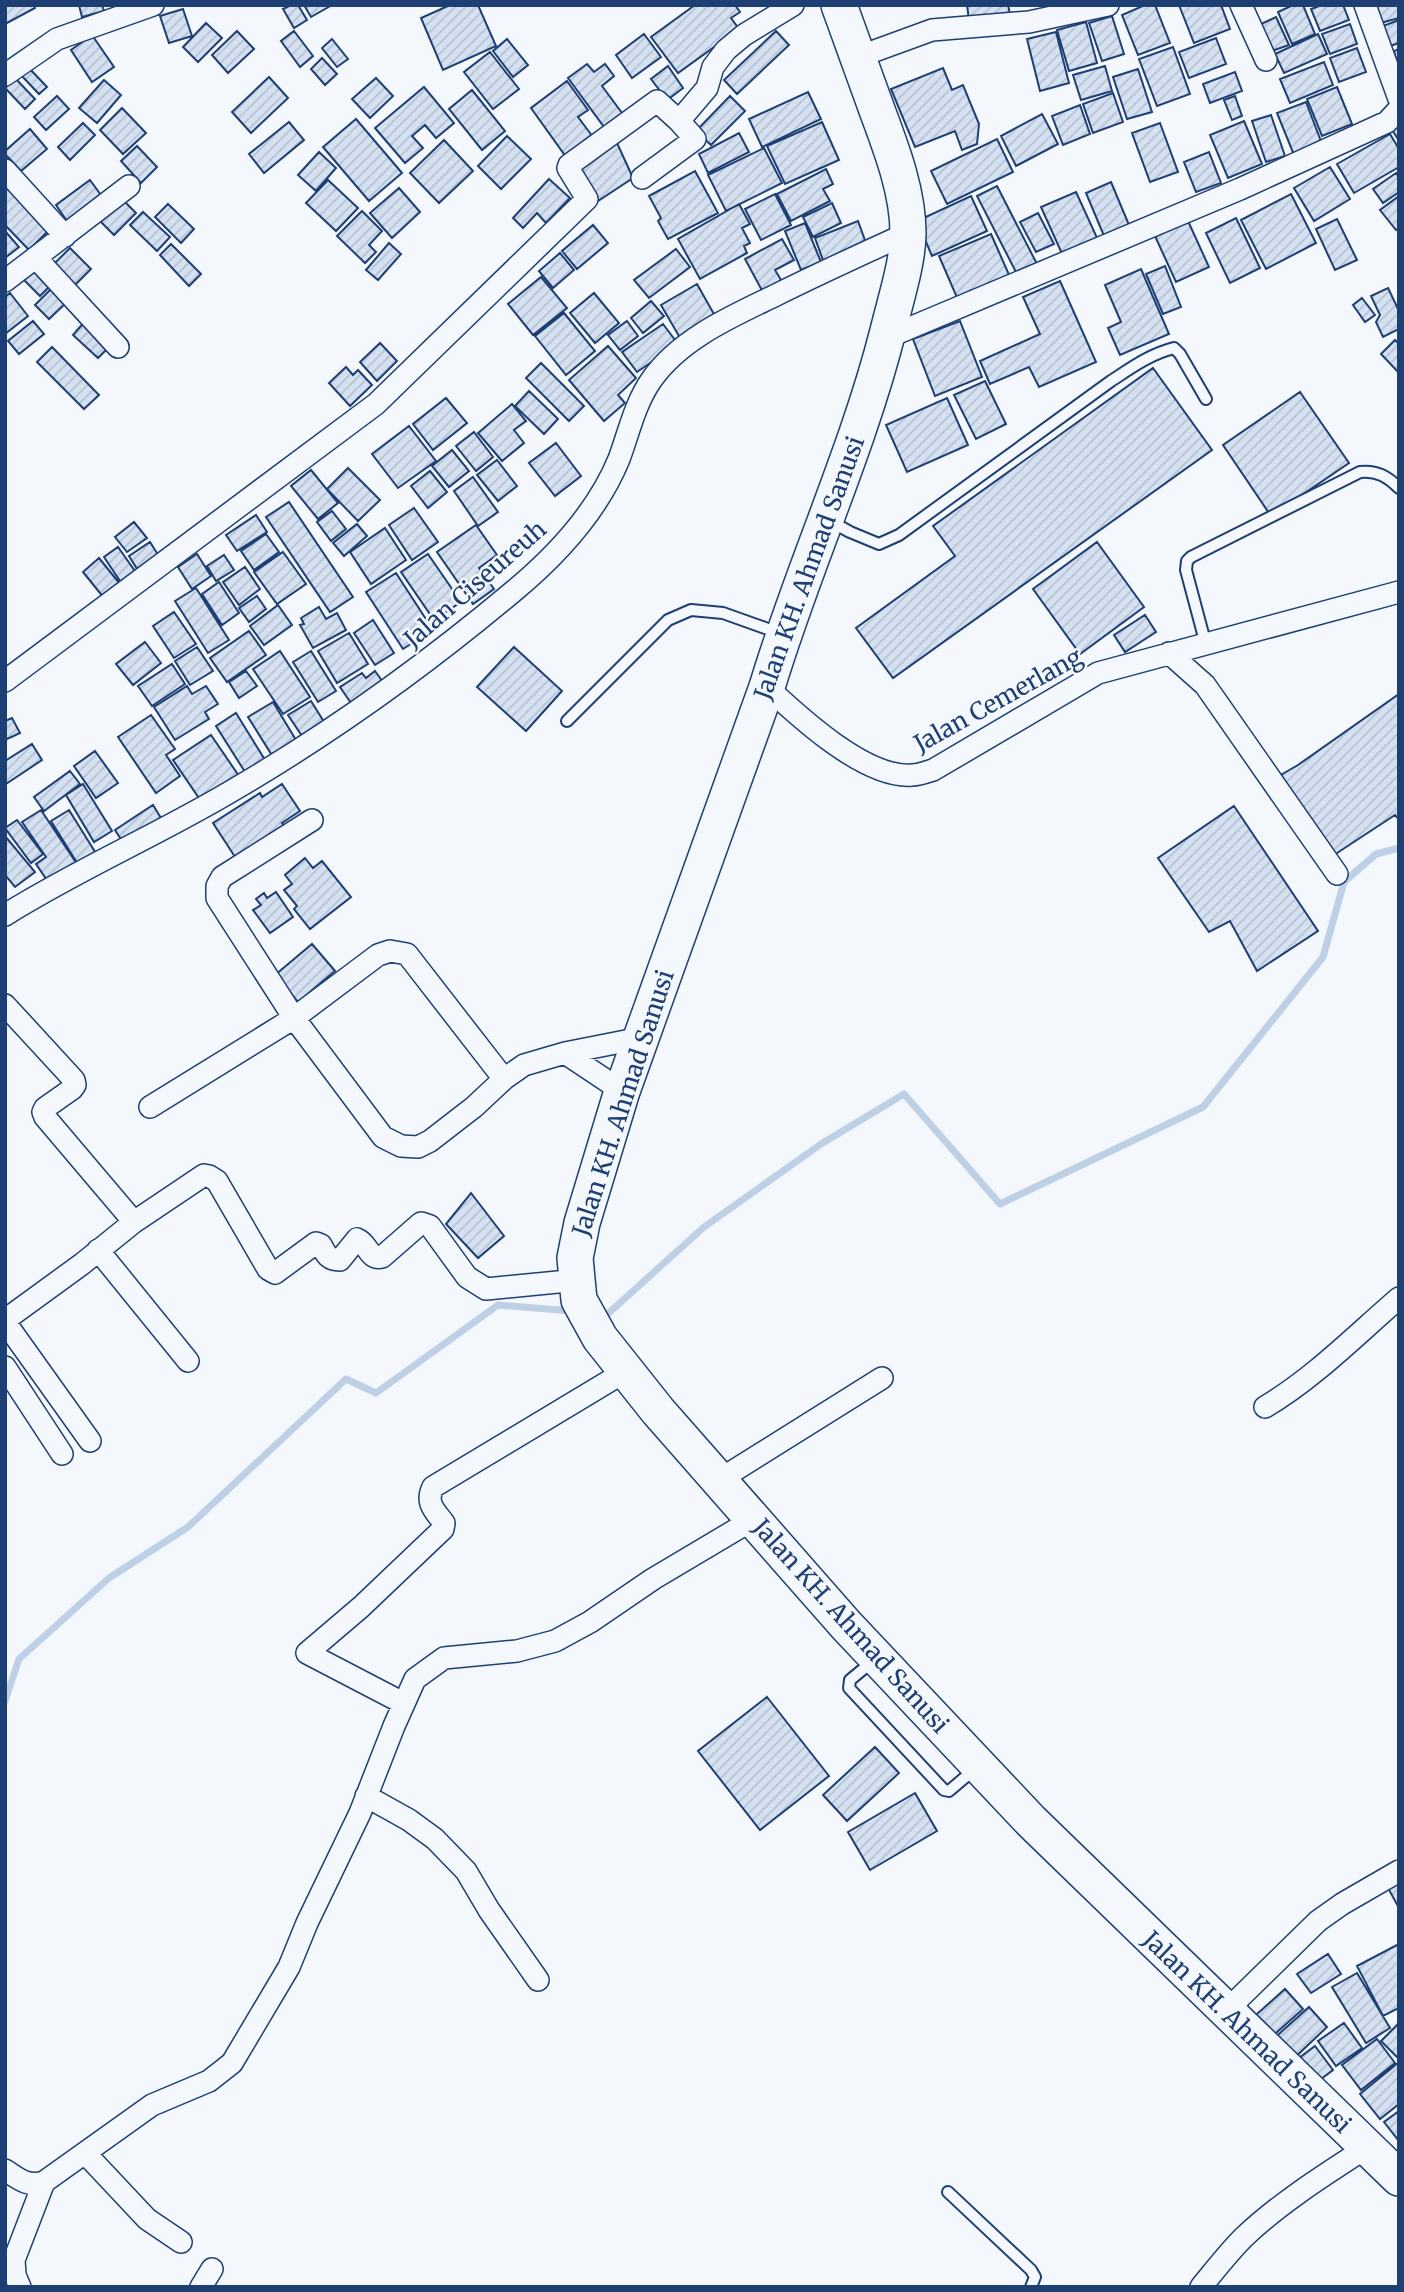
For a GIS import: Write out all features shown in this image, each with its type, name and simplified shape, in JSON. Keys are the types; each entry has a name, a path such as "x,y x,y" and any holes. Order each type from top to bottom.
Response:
{"highway":[{"name":"Jalan KH. Ahmad Sanusi","path":"839,5 889,142 902,187 908,233 901,279 874,384 622,1091 582,1223 575,1258 578,1290 600,1338 658,1411 877,1657 1031,1821 1399,2178"}],"street":[{"path":"5,75 57,39 153,5"},
{"path":"679,121 707,88 713,67 726,50 744,35 793,5"},
{"path":"858,57 932,30 1029,22 1108,5"},
{"path":"1241,5 1266,60"},
{"path":"1365,5 1399,99"},
{"path":"5,681 376,404 587,199 569,165 655,102 660,102 695,139 642,178"},
{"path":"886,338 1240,189 1387,122 1399,109"},
{"path":"5,170 65,236"},
{"path":"5,281 129,186"},
{"name":"Jalan Ciseureuh","path":"5,915 62,881 238,788 328,732 414,673 537,571 580,523 610,477 643,394 668,360 723,321 908,233"},
{"path":"37,258 118,347"},
{"name":"Jalan Cemerlang","path":"767,687 800,719 860,760 887,772 911,776 933,770 1098,673 1399,592"},
{"path":"1169,653 1205,685 1336,874"},
{"path":"312,820 222,877 217,886 217,898 294,1018 383,1137 401,1146 418,1147 474,1107 504,1079 524,1065 565,1053 641,1038"},
{"path":"150,1107 294,1018 379,955 390,951 407,954 504,1079"},
{"path":"5,1005 74,1080 72,1089 45,1108 45,1116 134,1222"},
{"path":"565,1053 622,1091"},
{"path":"90,1441 5,1321 134,1222 204,1175 217,1181 268,1269 275,1273 316,1243 321,1245 328,1258 340,1260 357,1239 378,1259 421,1223 430,1226 467,1278 486,1289 578,1290"},
{"path":"98,1250 188,1361"},
{"path":"1265,1407 1305,1379 1399,1298"},
{"path":"5,1367 62,1454"},
{"path":"403,1703 307,1653 361,1607 443,1529 444,1523 430,1504 429,1495 433,1487 626,1371"},
{"path":"719,1480 882,1378"},
{"path":"5,2170 24,2183 35,2185 44,2182 152,2105 209,2081 232,2063 289,1968 307,1923 360,1813 415,1679 444,1658 517,1651 555,1641 754,1519"},
{"path":"366,1796 409,1820 435,1839 466,1871 489,1910 538,1980"},
{"path":"1226,2011 1318,1922 1342,1904 1399,1871"},
{"path":"1201,2287 1225,2257 1255,2227 1316,2181 1366,2148"},
{"path":"85,2153 147,2219 181,2242"},
{"path":"20,2287 15,2275 14,2260 44,2182"}],"lane":[{"path":"827,519 879,544 899,536 1111,381 1160,351 1174,348 1180,354 1206,399"},
{"path":"1206,645 1186,570 1187,561 1191,557 1360,472 1371,471 1382,475 1399,488"},
{"path":"566,721 668,620 691,610 723,612 783,635"},
{"path":"948,2192 1031,2270 1035,2277 1031,2287"}],"building":[{"path":"5,5 34,5 35,8 5,24"},
{"path":"79,5 102,5 104,11 82,17"},
{"path":"298,5 307,20 294,28 283,9"},
{"path":"304,5 332,5 311,17"},
{"path":"450,5 478,5 496,46 443,70 421,18"},
{"path":"695,5 735,5 740,12 731,18 739,29 678,73 651,37"},
{"path":"967,5 1008,5 1010,14 969,20"},
{"path":"1145,5 1155,5 1170,43 1138,55 1122,15"},
{"path":"1179,5 1221,5 1230,29 1194,43"},
{"path":"1293,5 1303,5 1315,34 1292,44 1278,12"},
{"path":"1322,5 1343,5 1349,20 1320,31 1311,9"},
{"path":"1399,5 1399,18 1377,24 1372,7"},
{"path":"183,9 192,36 169,43 160,16"},
{"path":"1112,16 1124,54 1102,61 1089,23"},
{"path":"1276,17 1289,45 1269,52 1257,26"},
{"path":"1399,20 1399,43 1390,46 1383,26"},
{"path":"1086,22 1097,63 1069,71 1057,30"},
{"path":"206,23 222,38 198,62 183,47"},
{"path":"1350,24 1357,44 1330,54 1322,34"},
{"path":"237,31 254,49 228,73 212,55"},
{"path":"294,31 313,56 300,67 281,41"},
{"path":"776,31 789,45 737,94 724,80"},
{"path":"1056,32 1069,83 1040,91 1027,39"},
{"path":"644,34 661,57 632,78 616,55"},
{"path":"1318,34 1327,54 1284,73 1275,54"},
{"path":"92,35 114,67 92,82 71,50"},
{"path":"1216,38 1226,64 1189,78 1179,52"},
{"path":"332,39 348,59 337,67 322,48"},
{"path":"507,39 528,65 513,77 493,51"},
{"path":"1173,47 1190,94 1157,106 1139,59"},
{"path":"1357,48 1366,72 1339,82 1330,58"},
{"path":"1399,49 1399,72 1394,51"},
{"path":"490,52 519,89 493,109 464,72"},
{"path":"322,58 337,74 325,85 311,69"},
{"path":"1324,62 1333,85 1290,103 1280,79"},
{"path":"587,64 594,72 605,64 614,76 602,86 625,117 607,131 568,78"},
{"path":"668,66 683,88 667,100 651,79"},
{"path":"1105,66 1112,91 1081,100 1073,75"},
{"path":"28,67 47,87 39,94 20,74"},
{"path":"943,68 952,90 963,85 979,124 977,144 962,150 955,131 915,147 891,89"},
{"path":"1138,69 1152,112 1127,119 1113,77"},
{"path":"1235,72 1242,91 1210,103 1203,84"},
{"path":"269,77 288,98 251,133 232,112"},
{"path":"15,78 35,99 25,109 5,88"},
{"path":"376,78 393,96 370,118 352,99"},
{"path":"104,80 121,95 97,123 79,108"},
{"path":"567,81 588,110 578,117 596,141 569,161 531,108"},
{"path":"424,87 454,123 436,138 425,125 412,136 423,148 405,163 375,128"},
{"path":"1337,87 1352,124 1322,136 1307,99"},
{"path":"472,90 505,131 482,150 449,109"},
{"path":"808,92 821,119 762,147 749,119"},
{"path":"1113,93 1123,122 1093,133 1083,104"},
{"path":"57,96 69,109 46,130 34,117"},
{"path":"730,96 745,111 711,145 696,131"},
{"path":"1235,96 1242,116 1232,120 1224,100"},
{"path":"1306,102 1322,144 1294,155 1277,113"},
{"path":"1080,105 1090,134 1063,145 1052,116"},
{"path":"122,108 146,133 123,154 100,130"},
{"path":"1042,114 1058,144 1016,166 1001,136"},
{"path":"1271,115 1285,156 1266,162 1252,121"},
{"path":"356,119 402,173 369,201 323,147"},
{"path":"1244,121 1262,164 1228,178 1210,135"},
{"path":"1399,121 1399,141 1390,126"},
{"path":"289,122 304,140 264,173 249,154"},
{"path":"822,122 839,160 785,184 767,146"},
{"path":"83,123 95,135 70,160 58,147"},
{"path":"1160,123 1178,172 1150,182 1132,133"},
{"path":"30,129 47,149 21,171 5,151"},
{"path":"739,133 749,152 708,173 699,154"},
{"path":"1390,134 1399,149 1399,167 1354,193 1337,164"},
{"path":"507,136 531,159 501,189 478,166"},
{"path":"997,139 1013,172 947,204 931,171"},
{"path":"444,140 473,171 439,203 410,173"},
{"path":"617,143 633,178 595,203 576,163"},
{"path":"137,146 157,167 141,183 121,161"},
{"path":"764,148 782,183 726,211 708,175"},
{"path":"319,152 336,168 316,191 298,175"},
{"path":"1209,152 1221,183 1196,192 1184,162"},
{"path":"1330,167 1350,199 1314,221 1294,188"},
{"path":"826,169 833,184 823,189 830,201 791,221 777,194"},
{"path":"695,171 718,213 668,239 649,196"},
{"path":"1396,173 1399,177 1399,192 1383,203 1373,189"},
{"path":"549,179 570,198 546,223 537,213 523,228 513,218"},
{"path":"90,180 106,202 71,227 56,205"},
{"path":"328,180 358,208 336,231 306,203"},
{"path":"5,181 50,229 29,250 5,225"},
{"path":"1111,182 1129,225 1104,236 1086,193"},
{"path":"997,186 1038,266 1018,276 977,196"},
{"path":"399,188 420,212 392,238 370,213"},
{"path":"1076,192 1098,240 1063,256 1041,207"},
{"path":"775,194 791,225 761,240 745,209"},
{"path":"1291,194 1316,243 1266,269 1241,220"},
{"path":"971,196 987,231 932,256 917,221"},
{"path":"1399,196 1399,228 1396,230 1380,210"},
{"path":"121,198 136,213 114,235 99,220"},
{"path":"832,203 841,223 813,237 803,217"},
{"path":"168,204 194,229 181,243 155,217"},
{"path":"739,204 750,224 742,228 750,243 744,246 747,253 700,279 678,239"},
{"path":"362,211 382,231 369,245 376,252 365,263 337,236"},
{"path":"143,212 170,237 157,251 130,225"},
{"path":"1038,213 1054,244 1036,252 1020,222"},
{"path":"1236,218 1260,268 1230,283 1206,233"},
{"path":"1337,219 1357,260 1335,270 1316,229"},
{"path":"858,221 867,246 824,263 815,238"},
{"path":"1188,221 1209,267 1176,282 1155,236"},
{"path":"805,223 821,262 801,270 785,231"},
{"path":"593,225 608,243 577,269 562,251"},
{"path":"5,231 19,247 5,258"},
{"path":"991,234 1010,277 958,300 939,256"},
{"path":"782,239 794,260 775,270 784,285 765,296 745,259"},
{"path":"389,243 401,254 378,280 366,270"},
{"path":"171,244 201,274 189,286 160,255"},
{"path":"70,248 91,269 72,288 51,267"},
{"path":"676,249 690,267 649,298 634,280"},
{"path":"560,253 574,270 553,288 539,271"},
{"path":"36,264 54,282 40,296 22,278"},
{"path":"1165,266 1181,307 1163,314 1146,274"},
{"path":"1141,269 1169,334 1120,355 1108,328 1121,322 1105,285"},
{"path":"541,277 567,308 533,335 508,304"},
{"path":"1060,281 1096,362 1039,387 1029,367 990,384 980,361 1040,334 1023,297"},
{"path":"697,284 719,323 683,343 661,305"},
{"path":"53,287 68,301 49,319 35,305"},
{"path":"1388,288 1399,311 1399,329 1383,337 1376,322 1380,315 1371,296"},
{"path":"10,293 28,316 5,334 5,297"},
{"path":"594,293 619,323 595,343 570,313"},
{"path":"1362,298 1375,315 1365,322 1353,305"},
{"path":"651,301 664,316 643,333 631,318"},
{"path":"564,313 595,351 566,375 535,336"},
{"path":"86,320 112,344 98,358 73,335"},
{"path":"33,321 44,334 19,354 8,341"},
{"path":"627,321 638,336 620,350 608,335"},
{"path":"960,321 982,377 935,396 913,339"},
{"path":"663,324 678,344 637,372 622,352"},
{"path":"1395,340 1399,344 1399,373 1381,354"},
{"path":"380,343 397,361 377,381 360,362"},
{"path":"608,346 636,378 618,395 625,403 604,421 569,380"},
{"path":"52,347 99,395 84,409 37,362"},
{"path":"541,363 584,406 569,421 526,378"},
{"path":"346,367 353,375 358,370 372,385 350,406 329,383"},
{"path":"1153,368 1212,450 893,678 856,628 955,556 933,526"},
{"path":"985,381 1006,424 976,439 954,395"},
{"path":"529,391 558,419 544,434 515,406"},
{"path":"1300,392 1349,463 1271,516 1223,445"},
{"path":"446,398 467,423 433,450 413,424"},
{"path":"947,398 968,445 907,472 886,425"},
{"path":"512,404 526,421 514,430 524,443 502,461 478,433"},
{"path":"409,426 436,461 398,488 372,454"},
{"path":"474,432 493,457 476,471 456,446"},
{"path":"556,443 581,476 555,496 529,463"},
{"path":"452,450 469,471 449,487 432,466"},
{"path":"497,460 517,486 498,501 477,475"},
{"path":"348,468 380,500 358,521 327,489"},
{"path":"311,470 338,503 318,519 291,486"},
{"path":"430,471 447,492 428,508 411,486"},
{"path":"473,477 498,512 478,526 454,491"},
{"path":"289,502 353,597 330,612 266,517"},
{"path":"414,508 438,542 412,560 389,525"},
{"path":"332,511 346,529 331,541 317,522"},
{"path":"256,515 267,532 237,551 226,535"},
{"path":"134,522 147,538 127,552 115,537"},
{"path":"357,524 367,536 344,556 333,543"},
{"path":"476,525 497,555 479,568 494,589 473,604 437,552"},
{"path":"385,528 406,560 371,584 350,552"},
{"path":"266,534 279,552 254,570 241,551"},
{"path":"150,542 160,558 139,572 129,556"},
{"path":"1097,542 1144,607 1080,654 1033,589"},
{"path":"118,547 137,574 122,584 104,557"},
{"path":"283,552 306,584 277,604 254,572"},
{"path":"197,554 211,576 192,589 178,567"},
{"path":"428,554 461,602 434,620 401,572"},
{"path":"224,555 234,570 216,581 207,566"},
{"path":"99,558 120,584 104,598 83,572"},
{"path":"245,567 260,589 239,605 223,582"},
{"path":"396,573 433,630 403,649 366,592"},
{"path":"219,582 239,613 222,625 202,594"},
{"path":"196,588 229,640 208,653 175,601"},
{"path":"257,596 266,609 249,622 239,608"},
{"path":"278,605 292,625 264,645 250,626"},
{"path":"319,607 326,619 337,613 346,630 313,648 300,625 304,624 301,618"},
{"path":"174,612 196,644 174,658 153,626"},
{"path":"1145,615 1156,632 1125,652 1114,635"},
{"path":"373,620 394,653 375,665 354,633"},
{"path":"249,631 266,655 227,682 210,658"},
{"path":"349,633 368,664 337,683 318,651"},
{"path":"145,642 161,663 133,685 116,664"},
{"path":"197,647 213,671 190,685 175,661"},
{"path":"514,647 562,691 526,731 477,687"},
{"path":"280,651 310,697 283,714 253,669"},
{"path":"311,651 336,691 318,702 293,662"},
{"path":"172,664 185,684 152,706 138,686"},
{"path":"246,671 257,686 239,698 229,682"},
{"path":"375,671 385,685 353,706 340,687 362,673 366,678"},
{"path":"187,686 192,694 206,686 218,704 205,712 209,719 175,740 154,707"},
{"path":"1399,694 1399,820 1395,815 1334,855 1279,776"},
{"path":"311,701 326,725 304,739 288,715"},
{"path":"273,702 299,745 275,760 248,717"},
{"path":"236,713 265,760 245,772 216,726"},
{"path":"151,715 175,749 166,755 180,776 156,793 118,737"},
{"path":"12,718 20,733 5,740 5,721"},
{"path":"211,735 239,776 201,801 173,760"},
{"path":"32,744 42,760 6,784 5,761"},
{"path":"95,751 118,783 96,798 74,766"},
{"path":"70,771 80,784 44,811 34,797"},
{"path":"83,784 112,831 94,842 66,795"},
{"path":"282,784 300,811 282,823 286,829 237,860 213,823 260,793 262,797"},
{"path":"153,805 164,823 126,847 115,830"},
{"path":"1234,806 1318,931 1257,971 1230,921 1209,932 1158,858"},
{"path":"41,810 77,864 49,883 36,864 46,857 22,822"},
{"path":"69,810 97,855 79,866 51,821"},
{"path":"17,820 43,854 31,863 5,828"},
{"path":"5,836 35,872 15,887 5,875"},
{"path":"305,858 313,868 322,861 351,897 310,929 294,909 297,906 284,890 292,884 285,875"},
{"path":"276,892 293,917 270,933 253,910 261,905 256,899 264,893 267,898"},
{"path":"312,944 335,971 298,1002 275,975"},
{"path":"471,1193 504,1236 478,1258 446,1224"},
{"path":"767,1697 829,1776 760,1830 698,1751"},
{"path":"875,1747 899,1773 847,1821 823,1795"},
{"path":"915,1793 937,1831 870,1870 848,1832"},
{"path":"1399,1882 1399,1908 1388,1888"},
{"path":"1399,1944 1399,2008 1383,2016 1357,1966"},
{"path":"1328,1954 1341,1974 1311,1993 1297,1974"},
{"path":"1357,1973 1390,2028 1366,2043 1332,1987"},
{"path":"1285,1989 1303,2009 1266,2042 1248,2022"},
{"path":"1309,2007 1327,2027 1288,2064 1269,2043"},
{"path":"1344,2023 1362,2048 1336,2066 1318,2041"},
{"path":"1399,2023 1399,2059 1381,2041"},
{"path":"1377,2039 1395,2063 1361,2090 1342,2065"},
{"path":"1315,2046 1333,2070 1317,2082 1299,2058"},
{"path":"1399,2062 1399,2104 1380,2119 1360,2094"},
{"path":"1399,2111 1399,2141 1384,2122"}],"waterway":[{"path":"601,1320 704,1227 821,1144 904,1094 1000,1204 1203,1107 1323,957 1344,882 1376,854 1399,848"},
{"path":"5,1701 19,1659 109,1578 188,1527 346,1379 376,1393 498,1305 572,1311"}]}
